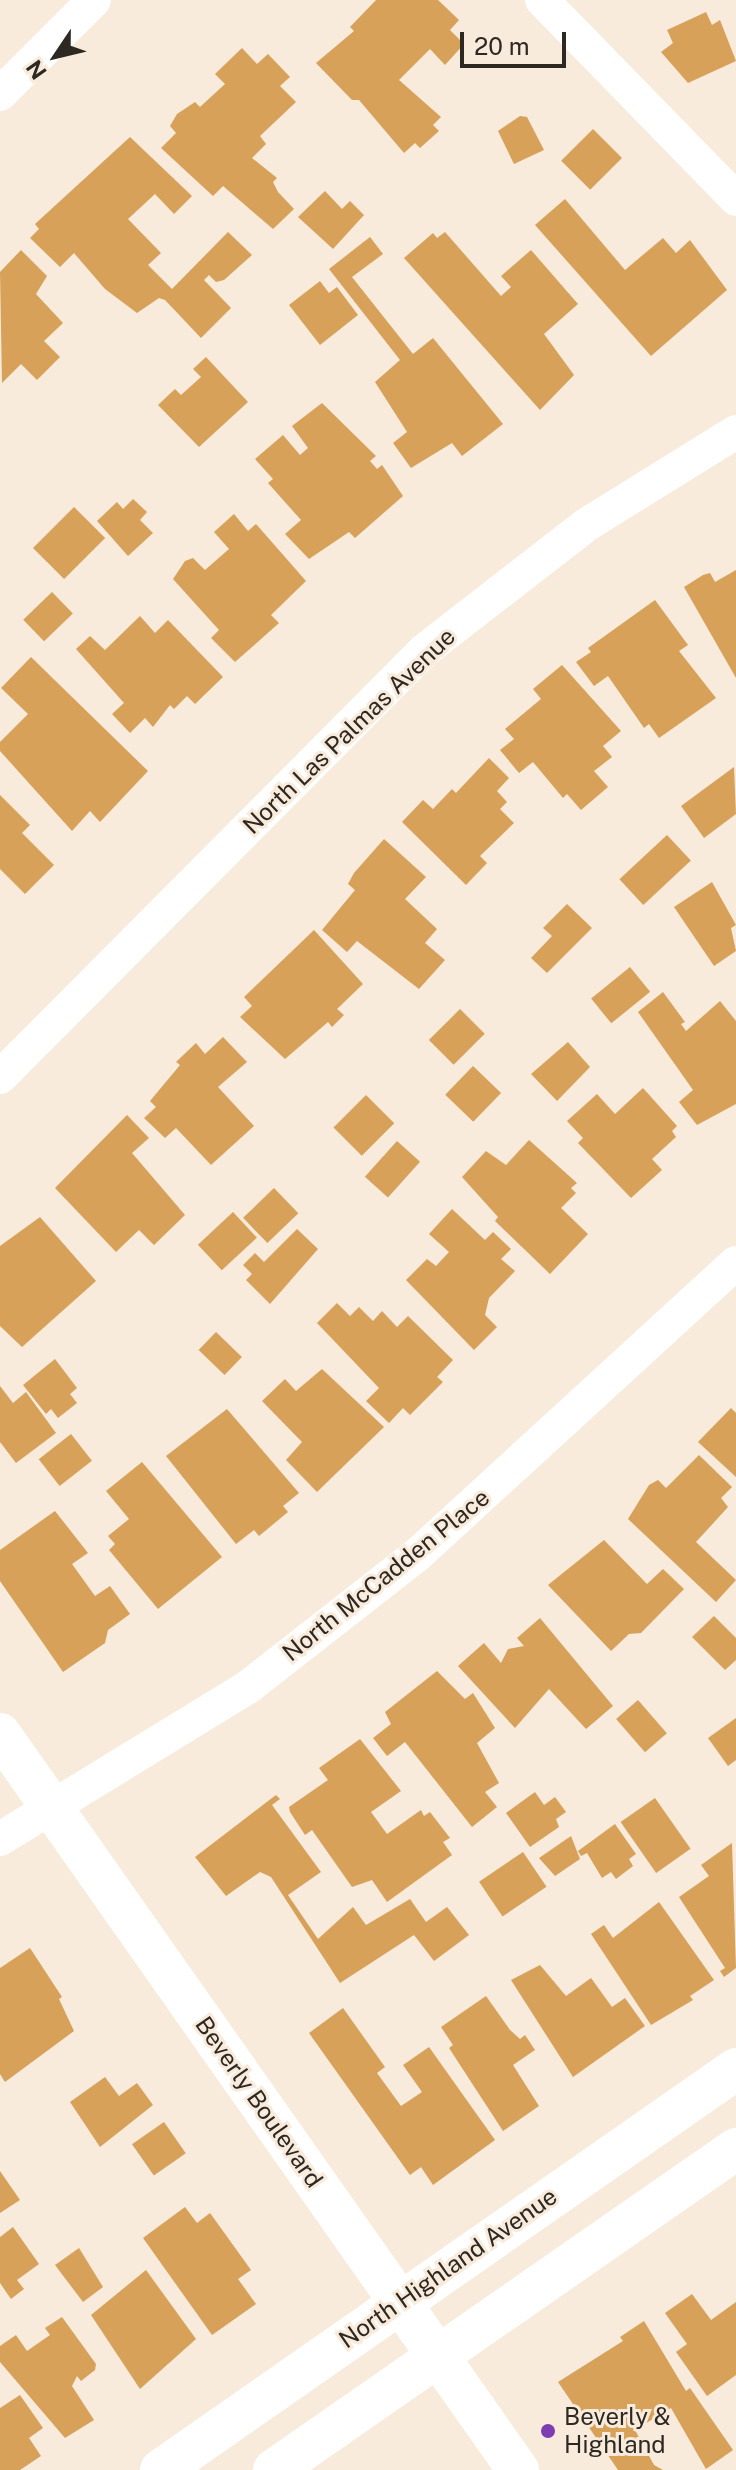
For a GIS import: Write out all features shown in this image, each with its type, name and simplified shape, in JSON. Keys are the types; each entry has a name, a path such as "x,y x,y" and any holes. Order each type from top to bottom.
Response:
{"main road":[{"name":"Beverly Boulevard","path":"0,1734 518,2470"},
{"name":"North Highland Avenue","path":"161,2470 400,2300 736,2069"},
{"path":"274,2470 736,2149"}],"street":[{"path":"0,94 94,0"},
{"path":"542,0 736,199"},
{"name":"North Las Palmas Avenue","path":"0,1077 425,650 586,525 736,432"},
{"name":"North McCadden Place","path":"0,1839 248,1687 417,1555 736,1263"}],"building":[{"path":"376,0 438,0 459,20 450,30 464,44 445,65 430,49 399,80 441,117 433,125 439,131 420,148 415,143 404,153 359,100 352,100 316,63 354,31 350,27"},
{"path":"706,12 712,25 720,20 736,61 688,83 661,52 673,43 667,30"},
{"path":"242,48 257,64 268,54 290,77 280,86 296,102 260,136 266,144 252,158 277,178 273,182 278,192 294,209 273,229 223,186 213,196 161,148 176,133 170,126 177,114 195,102 200,107 225,84 215,74"},
{"path":"520,116 527,117 544,150 514,164 498,131"},
{"path":"593,129 622,158 590,190 561,161"},
{"path":"130,137 192,196 174,214 155,194 128,219 161,253 148,265 172,289 228,232 252,255 224,280 216,282 209,275 204,280 231,308 201,338 165,300 159,298 137,313 105,289 74,253 60,267 30,238 39,229 35,224"},
{"path":"325,191 342,209 350,201 364,215 333,249 298,217"},
{"path":"565,199 625,270 663,238 676,253 690,240 727,290 651,356 535,225"},
{"path":"445,232 501,296 511,287 501,276 531,250 578,304 544,334 574,375 540,410 404,258 433,233 437,238"},
{"path":"370,237 383,254 352,277 413,354 433,338 503,424 462,456 452,443 411,468 393,443 407,432 375,382 400,360 329,269"},
{"path":"21,250 47,276 36,294 63,323 44,341 60,357 37,380 21,364 2,383 0,272"},
{"path":"320,281 329,293 337,287 358,315 320,345 289,305"},
{"path":"206,357 248,402 199,447 158,405 175,389 181,395 201,377 193,369"},
{"path":"322,403 376,456 370,461 377,469 382,465 403,496 355,538 349,532 309,559 285,534 301,520 268,483 273,479 255,459 283,435 300,455 308,448 292,426"},
{"path":"133,499 147,512 140,520 153,533 128,556 97,521 117,502 123,509"},
{"path":"74,507 105,538 64,579 33,548"},
{"path":"234,514 248,531 256,524 306,581 271,615 279,623 235,662 211,638 219,630 173,579 185,561 193,558 205,570 229,549 214,532"},
{"path":"736,570 736,678 684,587 703,575 710,573 715,582"},
{"path":"52,592 73,614 44,641 23,620"},
{"path":"655,600 688,645 679,651 716,698 659,738 649,724 644,728 608,676 594,686 576,662 591,652 588,648"},
{"path":"140,616 155,633 168,620 223,677 195,704 187,696 174,709 170,705 153,727 145,718 130,733 112,714 124,703 76,649 90,636 105,650"},
{"path":"31,657 148,771 100,822 90,811 72,831 0,751 0,742 28,714 1,688"},
{"path":"562,665 621,731 603,746 612,757 594,771 608,787 581,810 567,794 563,798 533,762 519,773 500,750 514,739 505,729 541,699 533,689"},
{"path":"489,758 509,778 497,791 507,802 500,809 514,823 480,856 487,863 466,885 402,822 423,800 433,809 452,789 456,793"},
{"path":"734,767 736,814 704,838 681,806"},
{"path":"0,795 30,825 22,833 54,865 25,894 0,869"},
{"path":"667,835 691,861 643,905 619,879"},
{"path":"384,839 426,877 405,899 437,929 425,943 445,960 419,989 357,941 347,952 322,930 355,890 348,884 354,873"},
{"path":"712,882 736,925 731,928 736,951 714,966 674,907"},
{"path":"567,904 592,928 547,973 531,958 552,936 543,928"},
{"path":"314,930 363,984 337,1009 344,1015 332,1027 328,1022 285,1059 240,1017 252,1006 244,997"},
{"path":"630,967 650,992 611,1023 591,998"},
{"path":"663,992 685,1022 681,1024 686,1031 720,1001 736,1021 736,1104 697,1125 679,1102 693,1090 638,1012"},
{"path":"460,1009 485,1034 454,1065 429,1040"},
{"path":"223,1037 247,1062 218,1087 254,1126 211,1165 176,1128 165,1138 144,1118 156,1107 150,1101 180,1065 176,1062 196,1043 205,1054"},
{"path":"568,1042 590,1067 557,1101 531,1074"},
{"path":"473,1066 501,1093 473,1122 445,1095"},
{"path":"643,1088 677,1126 672,1131 676,1137 652,1159 662,1170 631,1198 578,1143 583,1138 567,1121 597,1094 615,1114"},
{"path":"366,1095 394,1123 362,1156 333,1128"},
{"path":"127,1115 149,1138 132,1153 185,1215 154,1245 139,1230 116,1252 55,1188"},
{"path":"529,1140 577,1183 571,1188 576,1193 561,1208 588,1234 550,1274 495,1221 498,1217 462,1177 486,1151 506,1165"},
{"path":"397,1141 420,1162 388,1197 365,1177"},
{"path":"274,1188 298,1213 267,1243 243,1218"},
{"path":"452,1209 485,1240 493,1232 511,1249 501,1259 515,1271 489,1298 485,1315 497,1327 474,1350 406,1280 427,1259 436,1266 449,1252 429,1234"},
{"path":"233,1212 257,1238 222,1270 198,1245"},
{"path":"40,1217 96,1281 22,1347 0,1326 0,1246"},
{"path":"297,1229 318,1249 270,1304 246,1280 252,1274 243,1265 255,1253 264,1262"},
{"path":"337,1303 350,1316 359,1307 373,1321 382,1311 397,1327 408,1316 453,1360 437,1377 443,1382 410,1415 403,1408 389,1423 366,1401 379,1388 317,1323"},
{"path":"216,1332 242,1357 225,1375 199,1350"},
{"path":"55,1359 77,1388 70,1394 77,1403 58,1418 51,1409 46,1414 23,1385"},
{"path":"322,1369 384,1427 317,1492 286,1460 302,1442 262,1401 285,1379 296,1391"},
{"path":"0,1386 13,1403 26,1392 56,1433 16,1463 0,1442"},
{"path":"731,1408 736,1413 736,1477 698,1442"},
{"path":"227,1409 299,1493 283,1506 288,1512 259,1536 254,1530 236,1544 166,1456"},
{"path":"71,1434 92,1461 60,1486 39,1459"},
{"path":"699,1455 732,1487 721,1498 728,1507 696,1542 736,1580 716,1602 628,1519 649,1485 658,1480 666,1488"},
{"path":"142,1462 222,1557 158,1609 109,1550 115,1544 108,1536 129,1519 106,1491"},
{"path":"55,1511 88,1553 72,1564 95,1596 110,1586 130,1614 108,1630 105,1643 63,1672 0,1581 0,1550"},
{"path":"604,1540 647,1584 663,1569 684,1589 641,1633 629,1634 611,1651 548,1585"},
{"path":"714,1616 736,1638 736,1660 725,1670 692,1637"},
{"path":"540,1618 613,1706 586,1729 549,1689 515,1728 458,1666 484,1643 501,1663 508,1649 524,1646 517,1638"},
{"path":"437,1671 465,1699 473,1693 495,1728 477,1743 499,1783 485,1792 497,1807 472,1827 405,1742 387,1756 373,1738 391,1724 385,1712"},
{"path":"638,1700 667,1733 645,1752 616,1719"},
{"path":"736,1718 736,1760 728,1766 708,1738"},
{"path":"360,1739 401,1791 371,1812 387,1834 421,1810 424,1816 430,1812 450,1838 443,1842 452,1855 387,1902 372,1880 352,1887 312,1830 305,1835 289,1807 328,1780 319,1768"},
{"path":"535,1792 544,1805 555,1797 566,1812 556,1819 559,1827 530,1847 506,1813"},
{"path":"276,1795 280,1799 272,1805 321,1872 288,1895 318,1939 353,1907 366,1925 410,1899 426,1922 447,1907 469,1935 434,1961 414,1935 340,1983 271,1877 260,1872 226,1896 195,1857"},
{"path":"655,1798 691,1849 656,1873 621,1822"},
{"path":"615,1824 636,1854 629,1859 633,1866 616,1879 611,1872 602,1878 587,1853 581,1856 578,1851"},
{"path":"571,1836 580,1859 555,1876 539,1858"},
{"path":"732,1843 736,1968 724,1977 720,1971 725,1968 679,1897 709,1876 701,1865"},
{"path":"523,1852 546,1887 503,1916 479,1882"},
{"path":"659,1902 714,1980 690,1996 693,2000 651,2025 591,1934 604,1925 613,1938"},
{"path":"30,1948 62,1997 59,1999 74,2031 5,2082 0,2074 0,1968"},
{"path":"540,1965 566,1996 591,1978 612,2007 625,1998 645,2026 573,2077 511,1980"},
{"path":"486,1996 510,2030 520,2039 525,2035 535,2050 513,2065 539,2106 503,2131 449,2048 453,2045 441,2027"},
{"path":"343,2008 385,2067 377,2073 401,2106 422,2092 403,2065 429,2047 495,2140 433,2185 421,2167 410,2175 309,2033"},
{"path":"105,2077 119,2096 137,2083 153,2105 100,2147 70,2102"},
{"path":"164,2122 186,2153 154,2175 132,2144"},
{"path":"0,2171 20,2200 0,2213"},
{"path":"185,2207 197,2223 210,2213 251,2270 238,2279 256,2304 212,2335 143,2238"},
{"path":"13,2227 39,2264 17,2280 24,2289 11,2299 0,2283 0,2237"},
{"path":"79,2248 103,2287 83,2302 55,2265"},
{"path":"146,2270 196,2339 140,2389 91,2315"},
{"path":"692,2294 711,2320 736,2302 736,2375 707,2396 676,2352 687,2344 665,2313"},
{"path":"62,2317 96,2364 95,2370 81,2381 77,2376 72,2386 94,2420 65,2438 0,2362 0,2346 16,2335 27,2351 50,2335 45,2328"},
{"path":"644,2321 686,2391 690,2388 733,2450 706,2469 671,2408 635,2430 654,2465 663,2470 618,2470 558,2382 623,2341 620,2337"},
{"path":"20,2395 43,2428 29,2438 41,2456 20,2470 0,2470 0,2408"}],"place":[{"name":"Beverly & Highland","path":"548,2431"}]}
